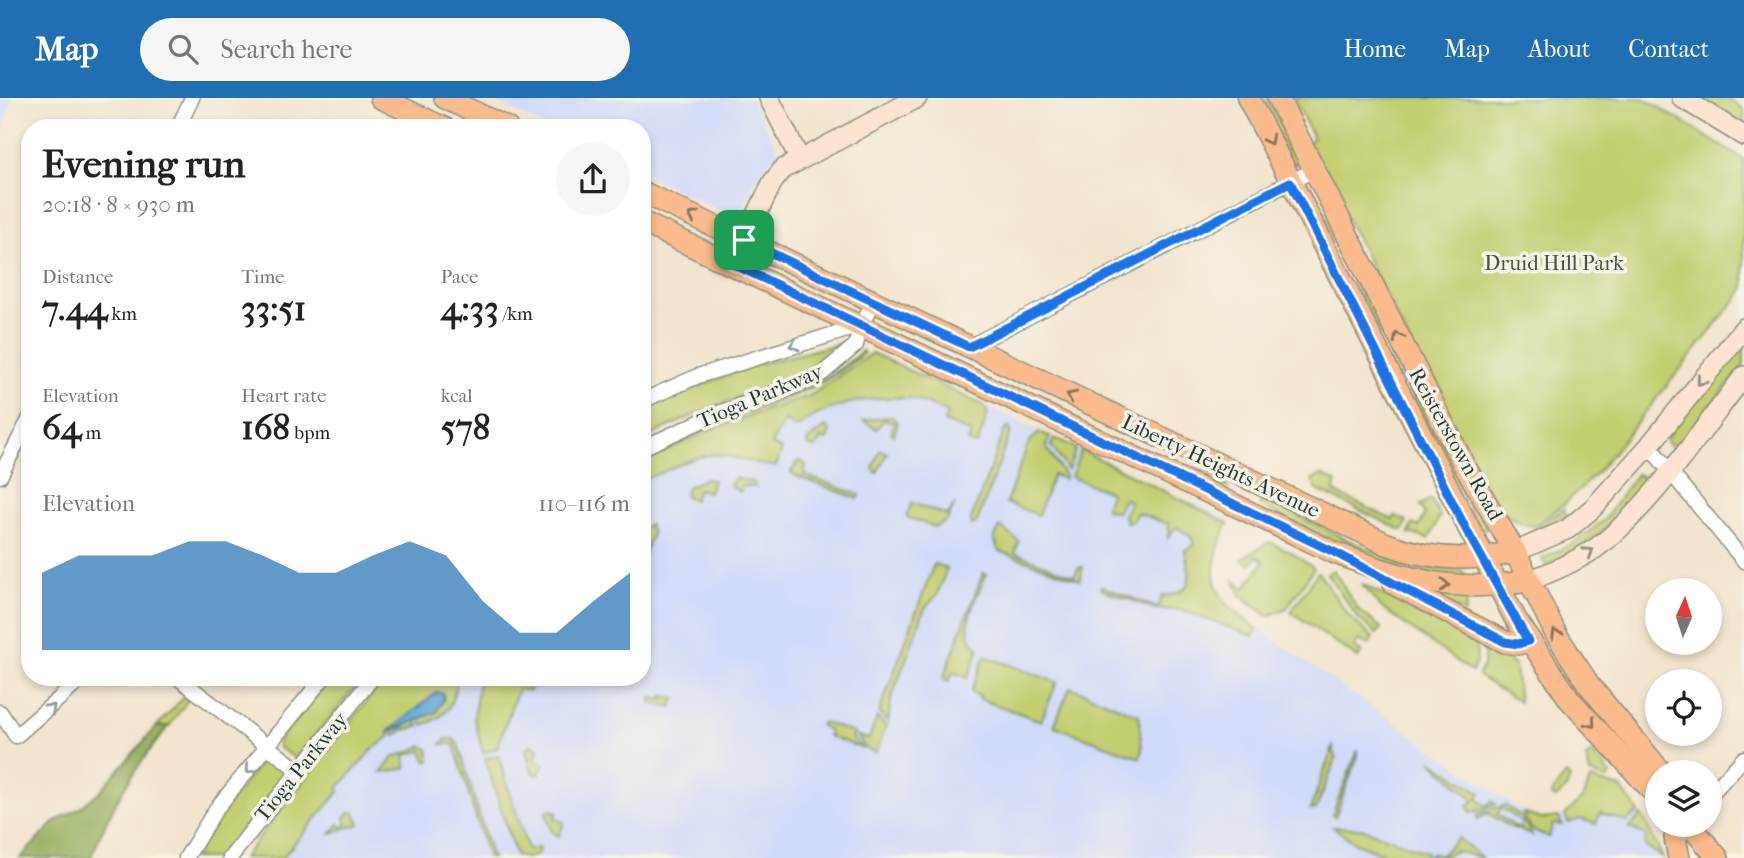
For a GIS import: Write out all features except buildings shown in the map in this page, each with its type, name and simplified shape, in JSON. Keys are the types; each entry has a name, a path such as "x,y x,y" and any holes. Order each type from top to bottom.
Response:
{"main road":[{"path":"381,98 425,119"},
{"path":"445,98 489,119"},
{"name":"Reisterstown Road","path":"1248,98 1482,559 1528,641 1570,700 1645,783"},
{"name":"Reisterstown Road","path":"1278,98 1463,463 1515,552 1528,581 1582,676 1651,760"},
{"name":"Liberty Heights Avenue","path":"651,196 1387,544 1424,555 1482,559 1515,552"},
{"name":"Liberty Heights Avenue","path":"651,226 1334,552 1421,582 1496,585 1528,581"},
{"path":"1334,552 1505,642 1518,644 1528,641"},
{"path":"1676,837 1679,858"},
{"path":"1700,837 1718,858"}],"street":[{"path":"182,119 192,98"},
{"path":"769,98 799,158"},
{"path":"733,264 772,183 783,169 799,158 917,98"},
{"path":"1682,98 1744,136"},
{"path":"969,347 1314,170"},
{"name":"Tioga Parkway","path":"651,444 721,412 809,380 837,363 856,345 860,326 874,302"},
{"name":"Tioga Parkway","path":"651,397 708,373 860,326"},
{"name":"Liberty Heights Avenue","path":"1515,552 1553,537 1581,519 1649,446 1744,328"},
{"name":"Liberty Heights Avenue","path":"1528,581 1564,566 1597,547 1629,517 1744,376"},
{"path":"0,477 21,436"},
{"path":"1649,446 1744,561"},
{"path":"0,712 16,736 74,686"},
{"path":"189,686 298,770"},
{"name":"Tioga Parkway","path":"186,858 199,832 317,686"},
{"name":"Tioga Parkway","path":"230,858 366,686"},
{"path":"1722,782 1744,758"}],"shaded area":[{"path":"0,98 13,98 0,138"},
{"path":"487,98 751,98 779,152 760,174 736,218 651,177 651,119 530,119"},
{"path":"872,353 1224,518 1228,523 1216,550 1213,571 1221,599 1234,612 1528,815 1546,819 1567,814 1584,797 1590,779 1621,788 1644,819 1645,837 1653,837 1663,858 243,858 379,686 651,686 651,458 712,429 811,395"}],"green space":[{"path":"1258,98 1267,98 1297,158 1296,165 1293,165"},
{"name":"Druid Hill Park","path":"1294,98 1644,98 1744,160 1744,290 1598,471 1568,501 1536,525 1519,522 1495,509 1308,143 1313,138"},
{"path":"1701,98 1726,98 1744,109 1744,125"},
{"path":"1308,185 1487,528 1480,530 1305,186"},
{"path":"1744,340 1744,365 1678,446 1668,445 1666,438"},
{"path":"842,343 845,345 808,371 701,412 651,436 651,406 751,366"},
{"path":"862,351 864,353 828,379 810,388 696,432 651,454 651,451 689,433 818,382"},
{"path":"872,353 985,406 988,414 977,445 968,442 971,433 944,422 947,412 922,402 892,398 863,401 820,413 796,428 785,421 771,444 782,450 776,466 710,455 651,476 651,458 712,429 811,395"},
{"path":"891,416 898,423 894,435 891,433 894,423 884,419 877,429 863,421"},
{"path":"825,427 830,431 827,440 821,438 816,448 807,445 807,441"},
{"path":"1009,428 1011,431 977,522 972,525 971,520 1005,429"},
{"path":"1039,433 1050,436 1046,447 1065,476 1064,479 1053,475 1038,515 1006,503 1029,442"},
{"path":"1055,438 1076,448 1068,470 1051,446"},
{"path":"880,450 887,453 877,473 873,469"},
{"path":"1081,450 1228,523 1216,558 1216,584 1229,606 1258,629 1253,636 1181,610 1155,609 1100,589 1101,586 1158,608 1162,596 1186,587 1189,575 1185,550 1195,545 1190,536 1176,527 1168,537 1169,524 1137,513 1133,521 1126,522 1124,514 1130,501 1124,499 1117,512 1105,509 1110,492 1071,477"},
{"path":"799,460 806,465 804,475 860,495 858,499 796,476 791,472"},
{"path":"1175,464 1219,477 1229,489"},
{"path":"1636,474 1642,476 1645,483 1626,510 1588,542 1546,566 1542,559 1576,542 1605,519"},
{"path":"1321,475 1337,482 1334,492 1393,520 1395,516 1407,521 1403,531 1317,490 1312,480"},
{"path":"735,478 753,482 755,487 742,486 740,492 730,485"},
{"path":"704,479 713,480 709,492 698,489 694,500 685,496 687,487"},
{"path":"1262,498 1334,534 1384,555 1436,569 1463,571 1466,578 1412,571 1359,553 1259,505"},
{"path":"1431,499 1440,516 1429,539 1409,533 1413,524 1419,527 1425,514 1420,505"},
{"path":"912,503 948,516 955,504 947,521 935,527 906,517"},
{"path":"1564,509 1567,516 1535,533 1534,530"},
{"path":"1000,527 1019,541 1015,553 1074,576 1078,568 1083,567 1080,580 999,551 994,539"},
{"path":"1269,542 1291,552 1314,568 1287,608 1268,616 1242,596 1235,581 1245,588 1264,561 1256,556 1250,565 1242,559"},
{"path":"934,564 947,568 937,595 925,608 891,699 888,722 879,713"},
{"path":"1333,570 1358,609 1381,628 1377,634 1358,618 1327,574"},
{"path":"1318,572 1350,617 1373,638 1368,645 1359,640 1354,647 1362,652 1358,658 1291,612"},
{"path":"983,573 986,574 970,613 969,633 979,648 968,678 953,672 949,681 943,679"},
{"path":"1361,584 1476,639 1477,660 1472,672 1383,609"},
{"path":"1427,593 1468,595 1465,613"},
{"path":"1484,650 1497,655 1499,653 1515,666 1519,702 1478,676 1484,664"},
{"path":"985,656 1057,682 1041,721 979,699 980,696 971,692"},
{"path":"324,686 357,686 296,759 278,747 278,741"},
{"path":"379,686 456,686 449,707 439,717 423,725 420,719 417,722 419,726 405,730 404,726 401,732 394,735 390,729 389,737 373,749 338,788 340,791 282,858 243,858"},
{"path":"478,686 531,686 529,691 518,689 497,748 483,753 474,718"},
{"path":"1070,687 1139,715 1142,751 1140,758 1054,726"},
{"path":"664,695 675,699 671,707 651,703 651,697 662,700"},
{"path":"188,696 188,700 169,726 156,727"},
{"path":"877,717 886,726 876,753 867,750 857,736 869,739"},
{"path":"823,722 854,733 852,738 864,749 828,736 829,731 820,725"},
{"path":"169,726 124,789 91,858 20,858 56,821 80,808 101,790 156,727"},
{"path":"446,739 454,739 458,744 492,858 488,858 454,744 441,744"},
{"path":"530,745 539,748 535,759 544,764 539,775 533,773 526,751"},
{"path":"422,746 428,749 430,761 426,761 422,751 405,755 406,768 381,773 393,758"},
{"path":"1333,747 1336,759 1316,809 1310,810"},
{"path":"1358,750 1358,756 1335,817 1332,815"},
{"path":"1592,753 1611,775 1608,779 1590,774 1586,757"},
{"path":"498,755 528,850 539,848 538,855 526,858 516,856 485,759"},
{"path":"269,760 284,772 284,778 219,858 193,858 212,824 262,761"},
{"path":"1431,760 1481,793 1477,799 1487,806 1492,801 1496,804 1471,813 1468,806 1474,800"},
{"path":"1566,774 1570,778 1566,789 1556,798 1551,795"},
{"path":"1590,779 1621,788 1639,812 1626,822 1600,813 1596,824 1580,819 1568,823 1565,815 1584,797"},
{"path":"1505,805 1522,817 1532,835 1508,826 1488,813 1478,819 1478,814","holes":["1502,808 1523,823 1519,829 1497,814"]},
{"path":"550,810 557,812 555,818 564,823 559,836 552,832 546,813"},
{"path":"350,812 355,813 360,824 331,833 339,824 341,827 347,825 345,817"},
{"path":"1523,813 1541,819 1559,817 1562,825 1553,824 1549,837 1532,830"},
{"path":"1641,815 1645,821 1645,835 1629,828"},
{"path":"1333,827 1361,828 1427,852 1425,858 1393,858 1356,843"},
{"path":"1646,837 1653,837 1663,858 1645,846"},
{"path":"1458,838 1482,858 1455,851 1440,858 1429,858 1431,853 1440,856"}],"water":[{"path":"437,692 442,693 444,698 437,712 387,733"}],"route":[{"path":"1290,182 1469,535 1528,641 1518,644 1505,642 1334,552 733,264 744,240 969,347 1290,182"}]}
